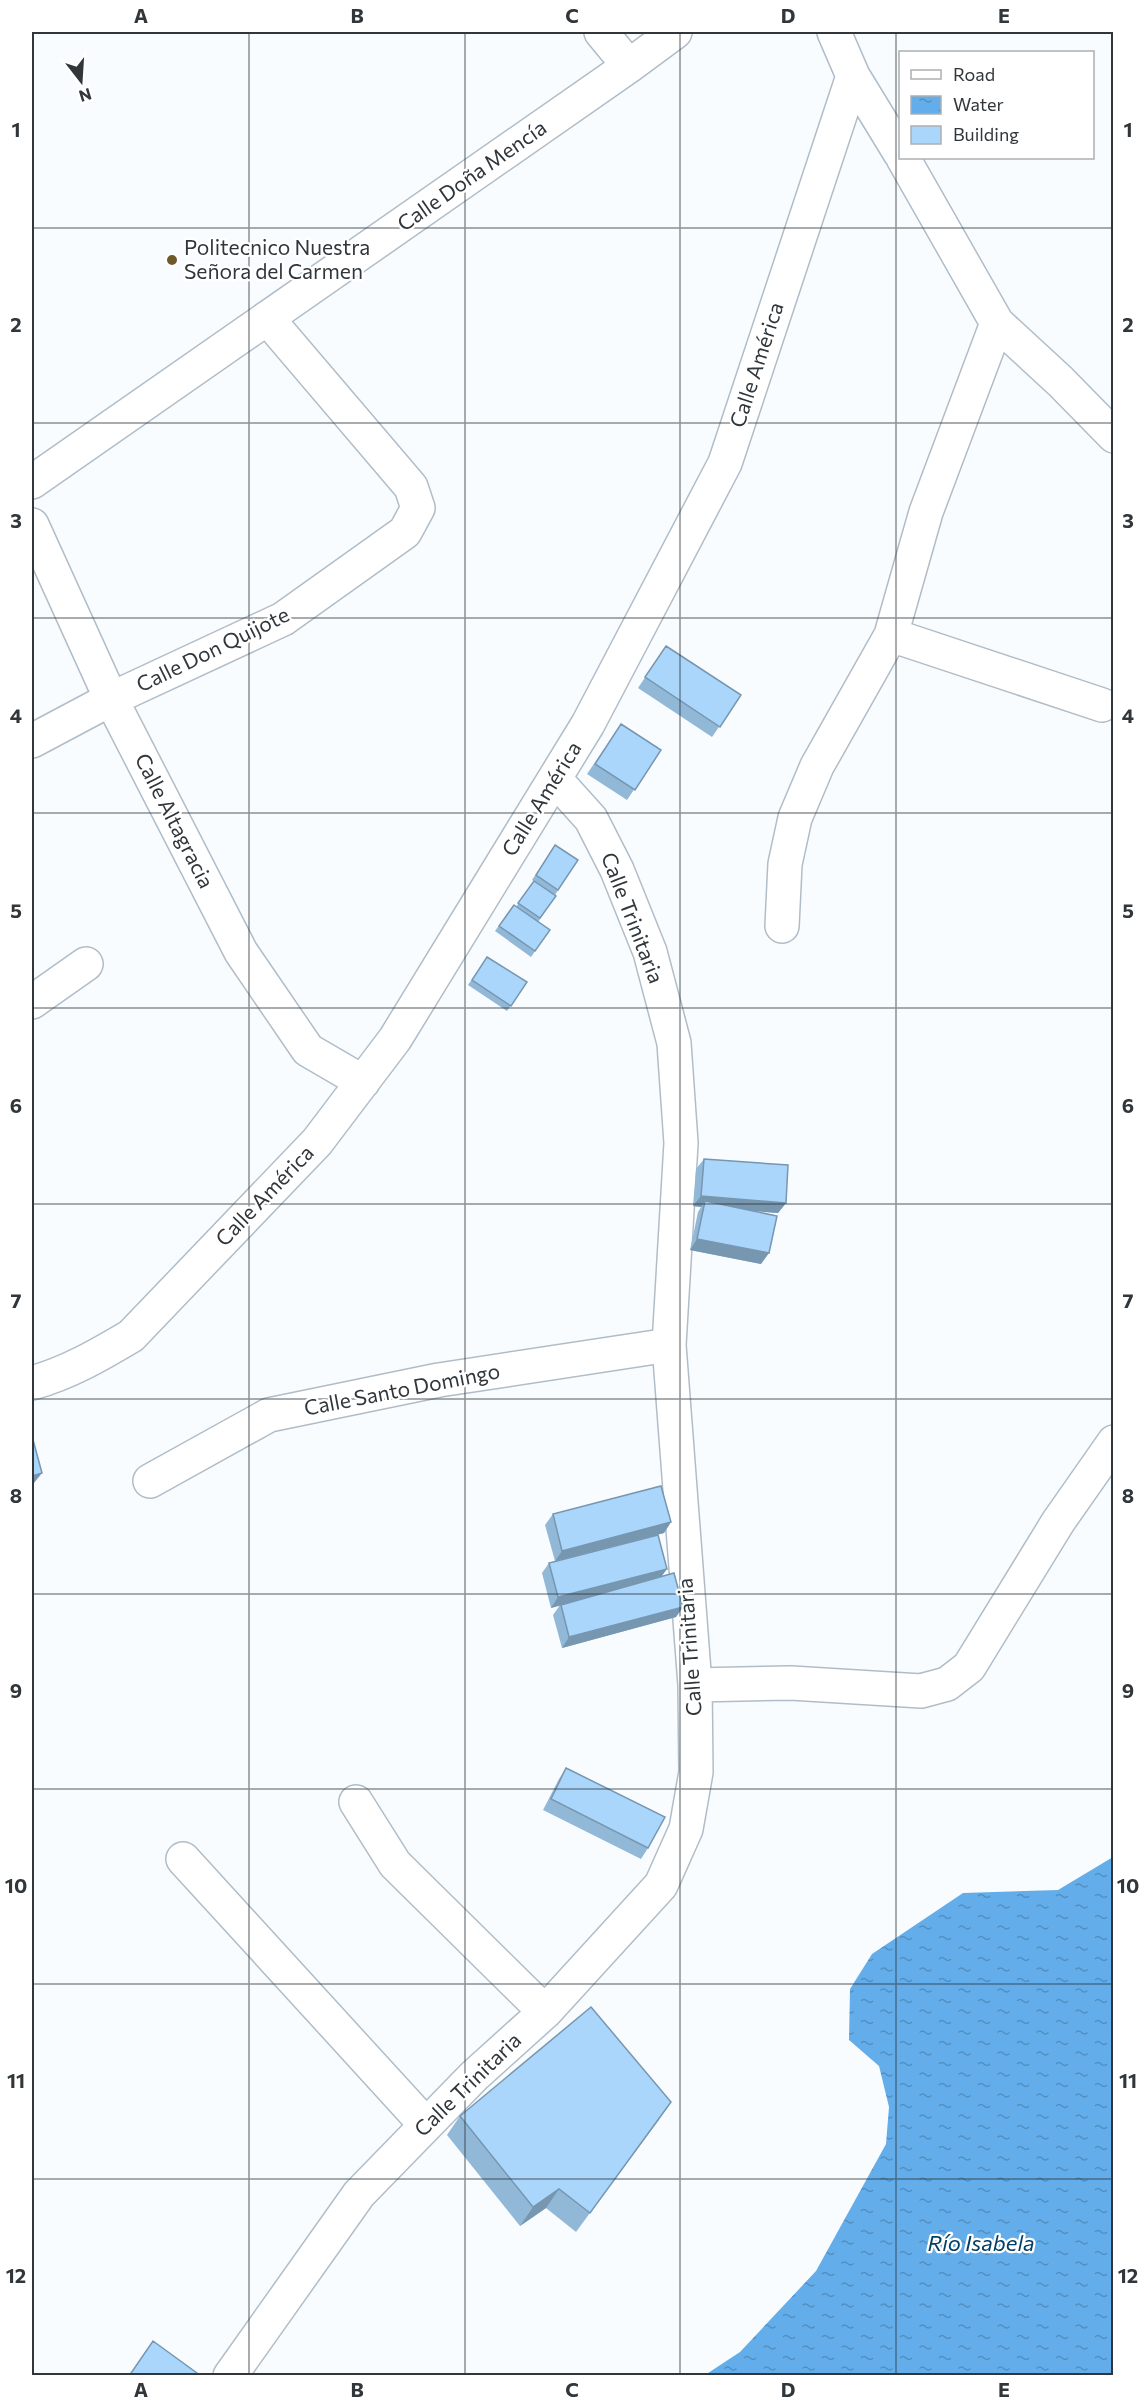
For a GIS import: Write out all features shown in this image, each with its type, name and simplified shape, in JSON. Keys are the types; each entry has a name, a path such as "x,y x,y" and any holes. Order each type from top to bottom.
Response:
{"street":[{"path":"601,32 629,66"},
{"name":"Calle Doña Mencía","path":"32,482 675,32"},
{"path":"834,32 853,76 899,152"},
{"name":"Calle América","path":"32,1383 56,1376 94,1358 131,1336 317,1142 395,1039 588,724 725,463 853,76"},
{"path":"903,159 997,323 1060,381 1113,436"},
{"name":"Calle Don Quijote","path":"32,741 111,699 283,619 405,532 418,508 411,487 267,318"},
{"path":"782,926 785,864 795,818 817,766 891,635 926,512 997,323"},
{"name":"Calle Altagracia","path":"32,525 111,699 241,952 308,1050 363,1082"},
{"path":"891,635 1102,705"},
{"name":"Calle Trinitaria","path":"230,2376 359,2194 474,2076 544,2012 661,1885 687,1829 696,1772 695,1685 669,1345 681,1143 674,1043 650,952 617,870 591,819 555,779"},
{"path":"32,1002 86,964"},
{"name":"Calle Santo Domingo","path":"150,1481 269,1415 439,1380 669,1345"},
{"path":"695,1685 791,1683 921,1691 947,1684 969,1667 1058,1522 1113,1442"},
{"path":"356,1802 395,1864 544,2012"},
{"path":"183,1858 426,2124"}],"water":[{"name":"Río Isabela","path":"1113,1857 1113,2375 705,2375 740,2352 816,2271 886,2144 889,2107 879,2066 849,2040 850,1989 872,1954 963,1893 1058,1890"}],"building":[{"path":"666,646 741,695 720,727 645,677"},
{"path":"621,724 661,750 635,790 595,764"},
{"path":"555,845 578,860 558,890 536,875"},
{"path":"534,881 556,896 540,918 518,903"},
{"path":"514,905 550,930 535,951 499,926"},
{"path":"487,957 527,982 511,1006 472,980"},
{"path":"704,1159 788,1165 786,1203 701,1196"},
{"path":"705,1201 777,1216 769,1253 697,1239"},
{"path":"32,1436 42,1473 32,1476"},
{"path":"661,1486 671,1522 562,1551 553,1514"},
{"path":"658,1535 667,1569 558,1597 549,1563"},
{"path":"674,1573 683,1607 569,1637 561,1605"},
{"path":"566,1768 665,1817 648,1848 551,1799"},
{"path":"591,2007 671,2102 590,2213 559,2189 533,2207 460,2116"},
{"path":"153,2341 201,2376 129,2376"}],"place":[{"name":"Politecnico Nuestra Señora del Carmen","path":"172,260"}]}
